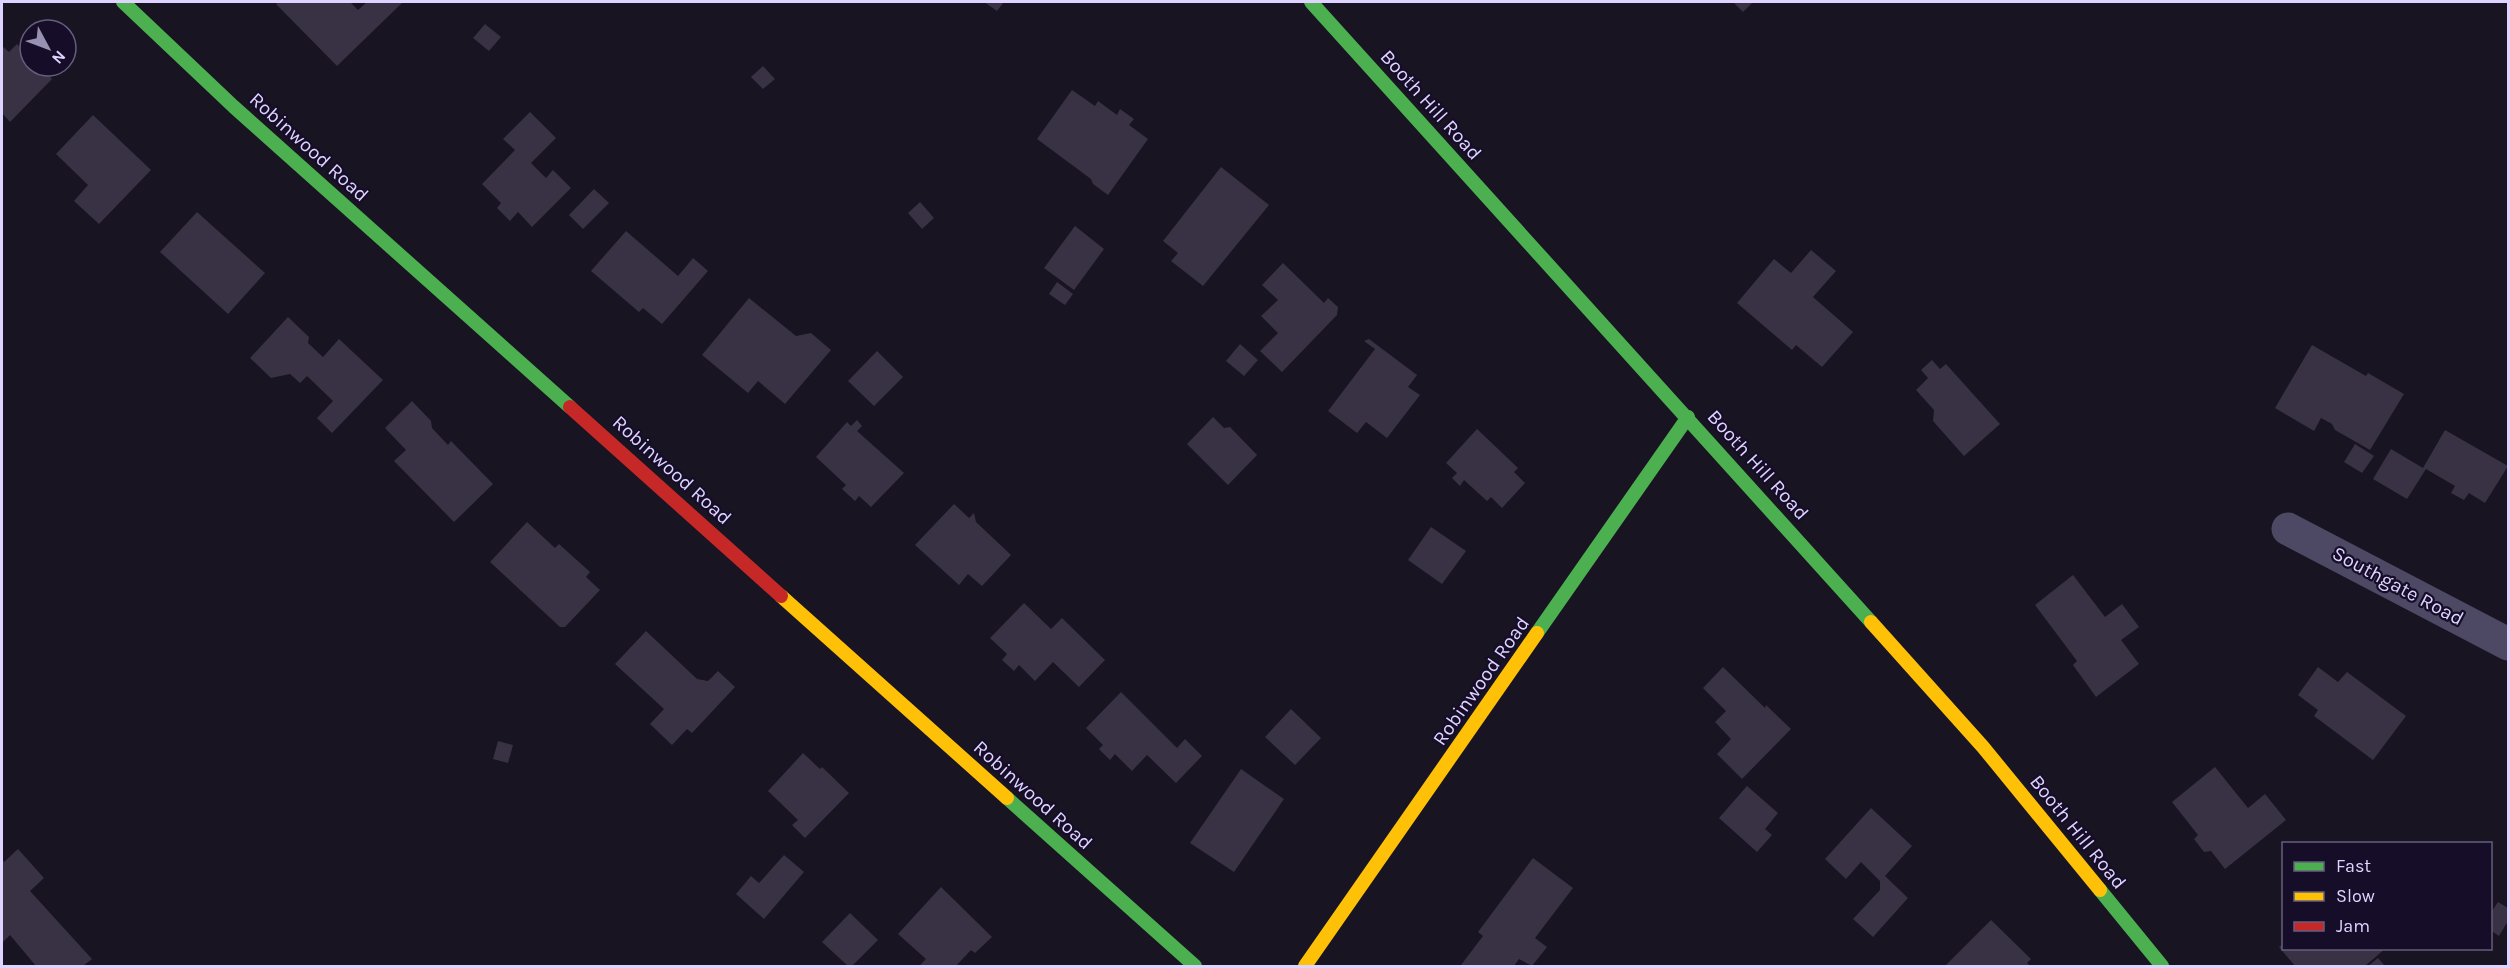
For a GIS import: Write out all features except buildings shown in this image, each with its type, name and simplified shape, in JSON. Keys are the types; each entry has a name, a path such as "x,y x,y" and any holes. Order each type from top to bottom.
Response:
{"street":[{"name":"Robinwood Road","path":"123,2 234,107 1195,966"},
{"name":"Booth Hill Road","path":"1311,2 1688,417 1983,747 2157,964"},
{"name":"Robinwood Road","path":"1305,966 1688,417"},
{"name":"Southgate Road","path":"2288,529 2508,644"}],"traffic: fast":[{"path":"123,2 234,107 570,407"},
{"path":"1311,2 1871,622"},
{"path":"1537,633 1688,417"},
{"path":"1007,798 1195,966"},
{"path":"2100,890 2162,966"}],"traffic: slow":[{"path":"781,596 1007,798"},
{"path":"1871,622 1983,747 2100,890"},
{"path":"1305,966 1537,633"}],"traffic: jam":[{"path":"570,407 781,596"}]}
